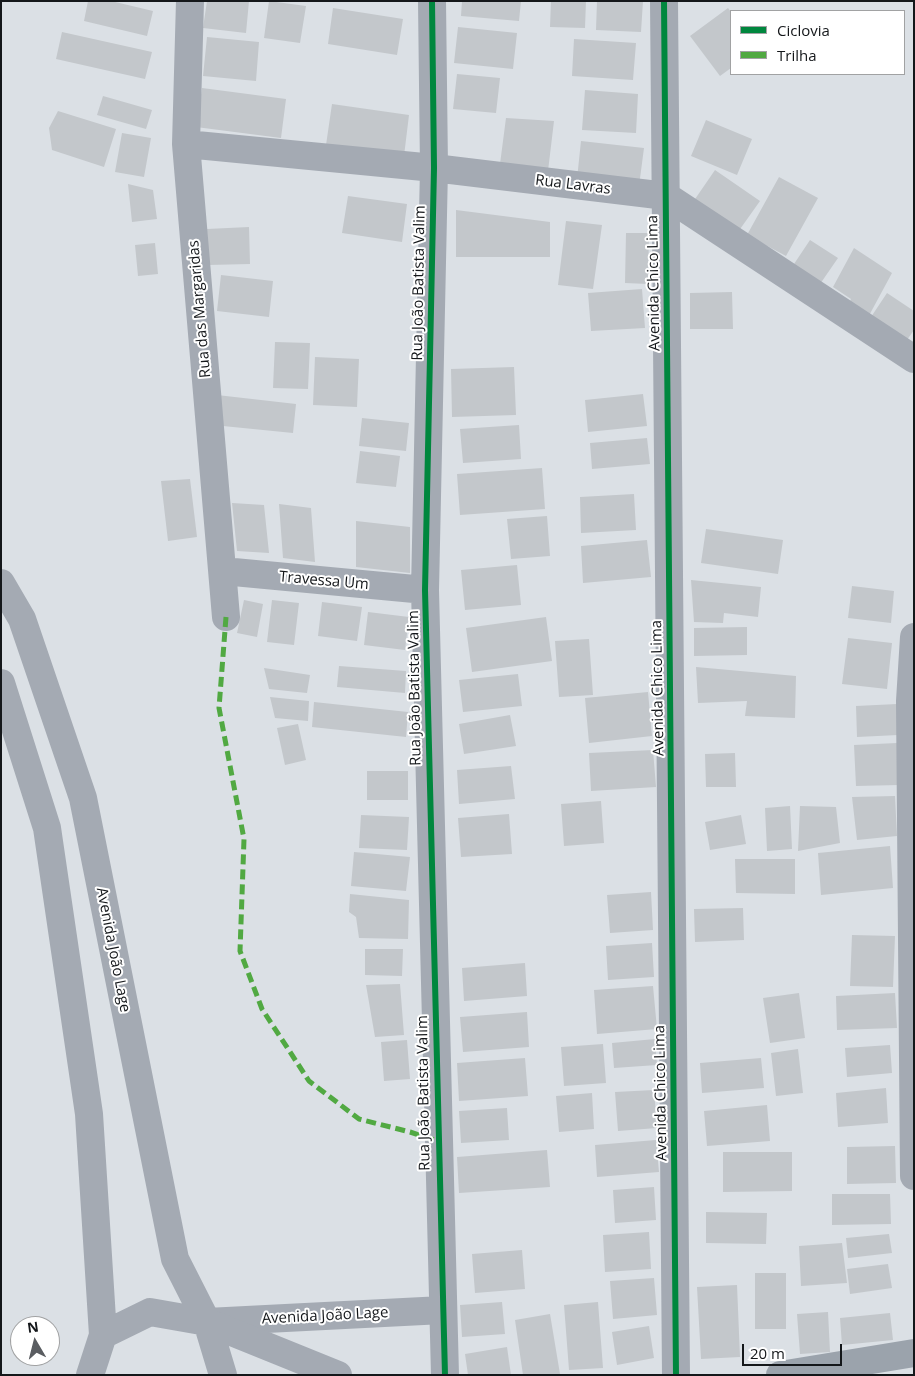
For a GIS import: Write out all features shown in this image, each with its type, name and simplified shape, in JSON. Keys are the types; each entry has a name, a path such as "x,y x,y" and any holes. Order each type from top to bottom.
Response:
{"main road":[{"path":"780,1375 914,1353"}],"street":[{"name":"Rua das Margaridas","path":"190,1 186,144 226,617"},
{"name":"Rua João Batista Valim","path":"432,1 434,168 425,590 445,1375"},
{"name":"Avenida Chico Lima","path":"664,1 676,1375"},
{"name":"Rua Lavras","path":"186,144 434,168 666,196 914,359"},
{"name":"Travessa Um","path":"223,572 425,590"},
{"name":"Avenida João Lage","path":"1,583 22,619 83,798 175,1258 207,1322 223,1375"},
{"path":"914,637 910,701 914,1176"},
{"path":"1,684 47,828 89,1114 103,1335 90,1375"},
{"name":"Avenida João Lage","path":"207,1322 443,1310"},
{"path":"103,1335 150,1312 207,1322"},
{"name":"Avenida João Lage","path":"207,1322 338,1375"}],"building":[{"path":"88,1 111,1 153,11 147,36 84,21"},
{"path":"207,1 249,1 246,33 203,28"},
{"path":"269,1 306,6 300,43 264,38"},
{"path":"462,1 521,1 519,21 461,16"},
{"path":"551,1 586,1 585,28 550,27"},
{"path":"597,1 643,1 641,32 596,30"},
{"path":"333,8 403,19 397,55 328,44"},
{"path":"728,8 730,11 730,69 720,76 690,36"},
{"path":"458,27 517,33 513,69 454,63"},
{"path":"62,32 152,52 145,79 56,59"},
{"path":"207,37 259,42 256,81 203,76"},
{"path":"574,39 636,43 633,80 572,76"},
{"path":"457,74 500,78 496,113 453,109"},
{"path":"202,88 286,99 281,138 196,127"},
{"path":"585,90 638,94 636,133 582,130"},
{"path":"103,96 152,110 146,129 97,115"},
{"path":"332,104 409,115 404,156 326,145"},
{"path":"58,111 116,129 104,167 52,150 49,128"},
{"path":"506,118 554,121 548,171 500,164"},
{"path":"706,120 752,139 737,175 691,156"},
{"path":"122,133 151,138 144,177 115,172"},
{"path":"581,141 644,148 639,186 577,179"},
{"path":"715,170 760,201 738,232 693,202"},
{"path":"779,177 818,198 786,256 747,235"},
{"path":"128,184 153,190 157,219 132,222"},
{"path":"348,196 407,204 402,242 342,233"},
{"path":"456,210 550,222 550,257 456,257"},
{"path":"566,221 602,225 593,289 558,285"},
{"path":"249,227 250,264 208,265 207,229"},
{"path":"626,233 649,233 648,284 625,283"},
{"path":"810,240 838,258 818,287 790,270"},
{"path":"155,243 158,274 138,276 135,245"},
{"path":"854,248 892,273 865,323 846,310 851,299 833,287"},
{"path":"221,275 273,281 269,317 217,311"},
{"path":"642,289 645,328 591,331 588,293"},
{"path":"732,292 733,329 690,329 690,293"},
{"path":"887,293 914,311 914,330 902,347 867,323"},
{"path":"275,342 310,343 308,389 273,388"},
{"path":"315,357 359,359 357,407 313,405"},
{"path":"514,367 516,415 452,417 451,369"},
{"path":"643,394 647,426 588,432 585,400"},
{"path":"217,395 296,404 293,433 223,426"},
{"path":"362,418 409,423 406,451 359,446"},
{"path":"519,425 521,459 463,463 460,429"},
{"path":"647,438 650,464 592,469 590,443"},
{"path":"360,451 400,456 396,487 356,483"},
{"path":"542,468 545,509 460,515 457,474"},
{"path":"190,479 197,537 168,541 161,481"},
{"path":"634,494 636,530 581,533 580,497"},
{"path":"232,503 264,505 269,553 237,551"},
{"path":"279,504 311,508 315,562 283,558"},
{"path":"547,516 550,556 511,559 507,519"},
{"path":"356,521 410,527 410,573 356,567"},
{"path":"706,529 783,540 778,574 701,563"},
{"path":"647,540 651,577 583,583 581,546"},
{"path":"517,565 521,605 465,610 461,570"},
{"path":"691,580 761,587 758,617 724,613 723,623 694,622"},
{"path":"852,586 894,591 891,623 848,618"},
{"path":"244,600 263,604 257,637 237,633"},
{"path":"272,600 299,603 294,645 267,642"},
{"path":"322,602 362,607 357,641 318,636"},
{"path":"368,612 409,617 405,650 364,645"},
{"path":"546,617 552,661 472,672 466,628"},
{"path":"747,627 747,655 694,656 694,628"},
{"path":"848,638 892,643 887,689 842,684"},
{"path":"589,639 593,695 559,697 555,641"},
{"path":"339,666 406,671 405,693 337,687"},
{"path":"696,667 796,676 795,718 745,716 747,701 698,703"},
{"path":"264,668 310,675 307,693 269,689"},
{"path":"518,674 522,706 463,712 459,680"},
{"path":"648,692 652,736 589,743 585,698"},
{"path":"270,697 309,701 308,721 275,718"},
{"path":"314,702 408,712 406,737 312,727"},
{"path":"897,704 898,735 857,737 856,706"},
{"path":"510,715 516,746 464,754 459,724"},
{"path":"298,724 306,760 285,765 277,728"},
{"path":"897,743 899,785 856,786 854,745"},
{"path":"653,750 656,787 591,791 589,753"},
{"path":"735,753 736,787 706,787 705,754"},
{"path":"511,766 515,799 459,804 457,770"},
{"path":"367,771 408,771 408,800 367,800"},
{"path":"895,796 897,836 857,840 852,797"},
{"path":"601,801 604,843 564,846 561,804"},
{"path":"790,806 792,849 767,851 765,808"},
{"path":"800,806 836,807 840,843 798,851"},
{"path":"509,814 512,854 461,857 458,818"},
{"path":"361,815 409,817 407,850 359,848"},
{"path":"741,815 746,844 710,850 705,822"},
{"path":"890,846 893,888 821,895 818,853"},
{"path":"354,852 410,857 406,891 351,886"},
{"path":"735,859 795,859 795,894 736,893"},
{"path":"651,892 653,930 610,933 607,895"},
{"path":"350,894 409,900 408,939 359,938 356,917 349,912"},
{"path":"743,908 744,940 695,942 694,909"},
{"path":"852,935 895,936 893,987 850,986"},
{"path":"652,943 654,977 608,980 606,946"},
{"path":"365,949 403,949 402,976 365,975"},
{"path":"525,963 527,996 464,1001 462,968"},
{"path":"400,984 404,1035 375,1037 366,985"},
{"path":"653,986 657,1029 597,1034 594,990"},
{"path":"799,993 805,1038 770,1043 763,998"},
{"path":"895,993 897,1028 837,1030 836,996"},
{"path":"527,1012 529,1047 463,1052 460,1017"},
{"path":"655,1039 657,1065 614,1068 612,1043"},
{"path":"407,1040 410,1079 384,1081 381,1042"},
{"path":"603,1044 606,1083 564,1086 561,1047"},
{"path":"890,1045 892,1073 847,1077 845,1048"},
{"path":"798,1049 803,1093 776,1096 771,1053"},
{"path":"525,1058 528,1096 459,1101 457,1063"},
{"path":"761,1058 764,1088 702,1093 700,1063"},
{"path":"886,1088 888,1123 838,1127 836,1093"},
{"path":"654,1090 657,1128 618,1131 615,1092"},
{"path":"592,1093 594,1129 559,1132 556,1096"},
{"path":"767,1105 770,1141 707,1146 704,1111"},
{"path":"507,1108 509,1140 461,1143 459,1111"},
{"path":"656,1140 659,1172 597,1177 595,1145"},
{"path":"895,1146 896,1183 847,1184 847,1147"},
{"path":"547,1150 550,1187 459,1193 457,1157"},
{"path":"723,1152 792,1152 792,1191 723,1192"},
{"path":"654,1187 656,1220 615,1223 613,1190"},
{"path":"832,1194 890,1194 891,1224 832,1225"},
{"path":"706,1212 767,1213 766,1244 706,1243"},
{"path":"649,1232 651,1269 605,1272 603,1235"},
{"path":"889,1234 892,1253 848,1258 846,1238"},
{"path":"842,1243 847,1283 801,1286 799,1246"},
{"path":"522,1250 525,1289 475,1293 472,1254"},
{"path":"888,1264 892,1288 850,1294 847,1269"},
{"path":"755,1273 786,1273 786,1329 755,1329"},
{"path":"654,1278 657,1315 613,1319 610,1281"},
{"path":"737,1285 740,1357 701,1359 697,1287"},
{"path":"502,1302 505,1334 462,1337 460,1305"},
{"path":"598,1302 603,1368 569,1370 564,1305"},
{"path":"828,1312 830,1352 800,1354 797,1314"},
{"path":"890,1313 893,1340 842,1345 840,1318"},
{"path":"550,1314 560,1374 523,1375 515,1320"},
{"path":"649,1326 654,1358 617,1365 612,1332"},
{"path":"507,1347 511,1375 468,1375 465,1354"}],"marked path":[{"path":"226,617 219,708 244,839 240,951 262,1009 309,1081 359,1119 438,1141"}],"cycle path":[{"path":"432,1 434,168 425,590 445,1375"},
{"path":"664,1 676,1375"}]}
